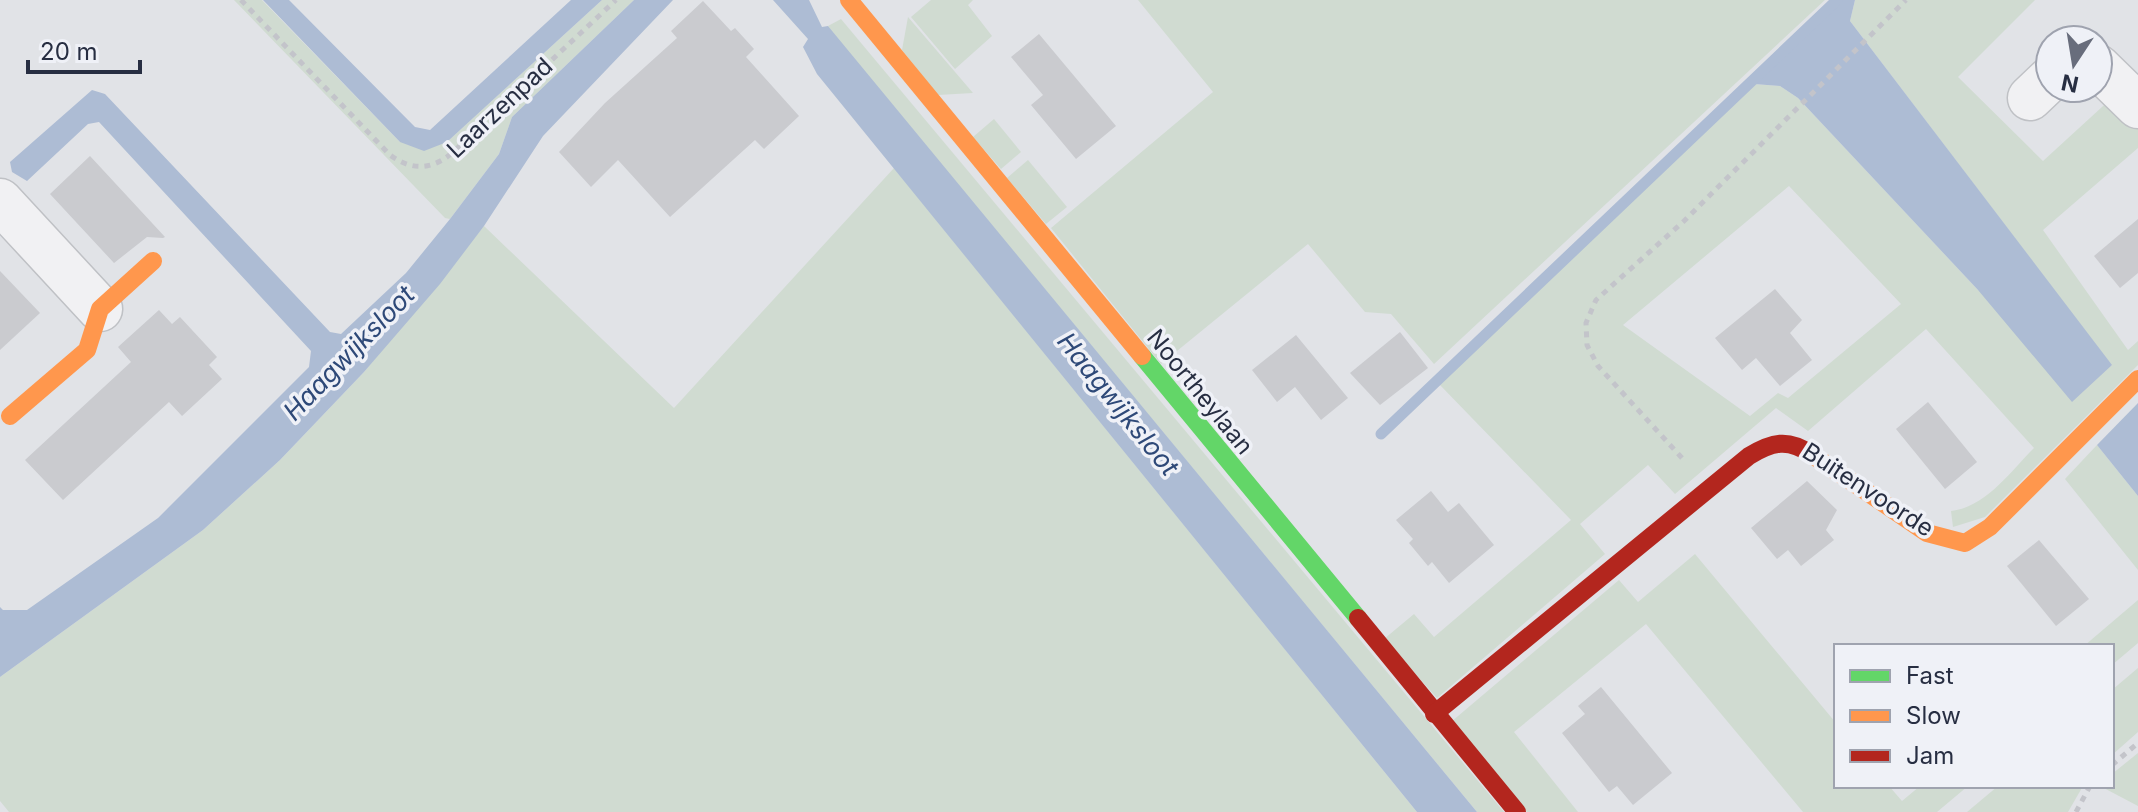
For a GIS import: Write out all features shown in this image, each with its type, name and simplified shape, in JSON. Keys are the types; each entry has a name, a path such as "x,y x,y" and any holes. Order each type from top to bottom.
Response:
{"street":[{"name":"Noortheylaan","path":"849,0 1517,812"},
{"path":"2114,83 2138,106"},
{"path":"0,201 100,309"},
{"path":"10,416 87,350 100,309 153,261"},
{"name":"Buitenvoorde","path":"1434,714 1709,488 1749,456 1771,443 1795,443 1927,533 1965,543 1990,527 2138,379"}],"path":[{"name":"Laarzenpad","path":"241,0 390,155 419,168 439,164 452,153 616,0"},
{"path":"1709,488 1598,366 1587,345 1586,323 1596,300 1684,221 1906,0"},
{"path":"2114,763 2138,743"},
{"path":"2076,812 2089,788"}],"shaded area":[{"path":"234,0 262,0 400,142 447,142 602,0 634,0 512,117 499,154 450,219 445,218"},
{"path":"931,0 973,0 968,5 992,36 955,69 911,17"},
{"path":"1138,0 1825,0 1434,364 1391,314 1365,312 1308,244 1161,364 1051,228 1213,92"},
{"path":"1855,0 2035,0 1958,77 2043,161 2105,104 2114,104 2114,96 2138,120 2138,148 2043,230 2128,350 2138,341 2138,365 1985,517 1953,527 1951,511 1986,496 2034,448 1926,329 1808,431 1776,408 1675,494 1648,465 1580,524 1605,554 1437,698 1384,639 1414,614 1434,637 1571,520 1439,384 1754,84 1780,86 1798,98 1978,290 2112,366 1850,21","holes":["1789,186 1901,304 1788,398 1778,393 1750,416 1623,325"]},
{"path":"908,17 973,93 938,95 902,50"},
{"path":"841,19 1504,812 1477,812 832,32 828,26"},
{"path":"994,119 1021,152 1001,169 973,137"},
{"path":"1028,160 1067,207 1046,224 1007,178"},
{"path":"894,168 1417,812 9,812 0,801 0,677 203,530 280,460 364,372 484,226 674,408"},
{"path":"2097,445 2138,496 2138,570 2065,479"},
{"path":"1695,554 1834,721 1834,788 1891,788 1902,801 1918,788 1966,788 1937,812 1803,812 1646,624 1514,732 1578,812 1527,812 1451,722 1619,580 1638,602"},
{"path":"2138,600 2138,643 2114,663 2114,644 2086,644"},
{"path":"2138,668 2138,732 2114,753 2114,688"},
{"path":"2138,753 2138,806 2104,788 2114,788 2114,772"},
{"path":"1996,788 2082,788 2068,812 1967,812"}],"water":[{"path":"263,0 289,0 415,127 430,130 571,0 602,0 447,142 424,151 400,142"},
{"name":"Haagwijksloot","path":"634,0 673,0 543,136 484,226 440,284 364,372 280,460 203,530 0,677 0,607 3,610 27,610 158,518 309,367 311,351 99,122 88,124 27,181 12,172 10,162 92,90 105,94 330,332 341,334 406,273 450,219 499,154 512,117"},
{"name":"Haagwijksloot","path":"773,0 809,0 822,27 828,26 1477,812 1417,812 817,74 803,47 808,39"},
{"path":"1837,0 1855,0 1850,21 2112,365 2072,402 1978,290 1798,98 1780,86 1754,84 1769,63"},
{"path":"2138,403 2138,496 2097,445"}],"building":[{"path":"703,1 731,31 735,28 754,49 746,57 799,116 764,149 755,140 670,217 618,160 591,187 559,152 605,103 677,38 671,31"},
{"path":"1039,34 1116,126 1076,159 1031,105 1043,95 1011,57"},
{"path":"90,156 165,237 147,237 114,263 50,194"},
{"path":"2138,219 2138,273 2120,288 2094,256"},
{"path":"0,271 40,313 0,350"},
{"path":"1775,289 1802,320 1790,333 1812,360 1780,386 1756,358 1742,370 1715,338"},
{"path":"159,310 172,324 180,317 217,357 209,365 222,379 182,416 169,402 63,500 25,460 131,362 118,347"},
{"path":"1400,332 1428,368 1380,405 1350,373"},
{"path":"1296,335 1348,398 1321,420 1295,387 1277,402 1252,370"},
{"path":"1928,402 1977,462 1945,489 1896,429"},
{"path":"1807,481 1837,510 1826,530 1834,540 1801,566 1788,550 1777,559 1751,528"},
{"path":"1431,491 1448,512 1459,503 1494,545 1449,583 1432,562 1428,566 1409,543 1413,539 1396,520"},
{"path":"2039,540 2089,599 2056,626 2007,566"},
{"path":"1601,687 1672,773 1633,805 1617,786 1609,792 1562,733 1585,714 1578,706"}],"waterway":[{"path":"1381,434 1837,0"}],"traffic: fast":[{"path":"1142,356 1358,618"}],"traffic: slow":[{"path":"849,0 1142,356"},
{"path":"10,416 87,350 100,309 153,261"},
{"path":"1811,454 1927,533 1965,543 1990,527 2138,379"}],"traffic: jam":[{"path":"1434,714 1749,456 1780,444 1795,446 1811,454"},
{"path":"1358,618 1517,812"}]}
